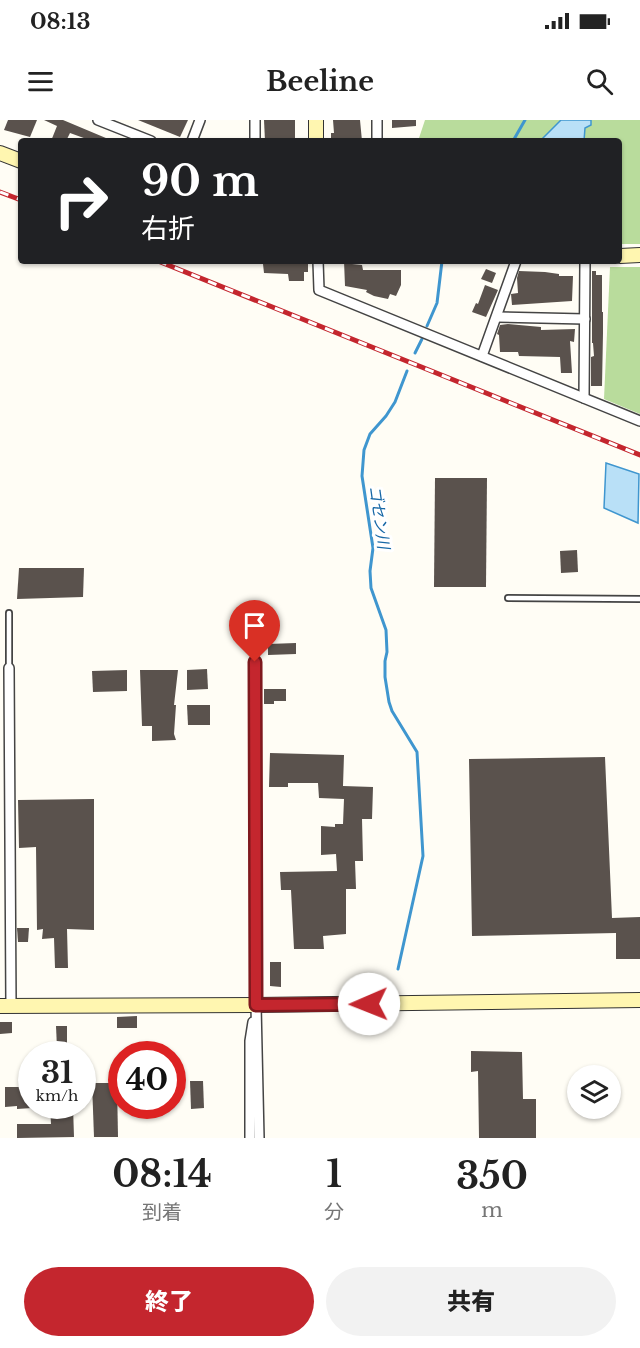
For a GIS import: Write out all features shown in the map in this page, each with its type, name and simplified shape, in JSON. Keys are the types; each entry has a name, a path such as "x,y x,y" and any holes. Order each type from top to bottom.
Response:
{"street":[{"path":"98,120 143,138"},
{"path":"193,138 200,120"},
{"path":"255,120 255,138"},
{"path":"316,120 316,138"},
{"path":"377,120 377,138"},
{"path":"0,153 18,160"},
{"path":"622,256 640,255"},
{"path":"318,264 319,290 640,421"},
{"path":"483,356 515,264"},
{"path":"584,398 585,264"},
{"path":"497,317 585,319"},
{"path":"255,662 258,1138"},
{"path":"9,668 6,1006 640,1000"},
{"path":"250,1138 250,1041 256,1005"}],"lane":[{"path":"508,598 640,599"},
{"path":"9,613 9,668"}],"green space":[{"path":"425,120 640,120 640,244 622,244 622,138 419,138"},
{"path":"610,267 640,267 640,414 604,399"}],"water":[{"path":"561,120 591,120 591,125 585,128 584,138 543,138"},
{"path":"606,463 639,474 638,523 604,508"}],"building":[{"path":"8,120 37,120 30,137 4,130"},
{"path":"44,120 63,120 106,138 84,138 70,133 68,138 52,138 57,126"},
{"path":"138,120 188,120 180,137"},
{"path":"264,120 295,120 295,138 265,138"},
{"path":"333,120 360,120 362,138 331,138 331,133 334,133"},
{"path":"392,120 416,120 416,126 392,128"},
{"path":"263,264 308,264 308,272 304,272 304,281 289,281 288,274 264,273"},
{"path":"344,264 362,265 363,270 401,270 401,285 396,296 390,294 388,299 374,296 366,292 367,290 345,286"},
{"path":"486,269 496,273 492,283 481,279"},
{"path":"519,271 573,276 572,301 512,305 511,294 518,293"},
{"path":"592,271 596,271 596,275 602,275 602,386 591,386 591,357 594,356"},
{"path":"485,285 498,290 486,317 472,312 476,303 478,304"},
{"path":"500,325 541,327 541,330 575,329 574,342 570,341 572,373 561,373 560,357 519,356 518,352 500,352 499,335 497,334"},
{"path":"435,478 487,478 486,587 434,587"},
{"path":"577,550 578,572 561,573 560,551"},
{"path":"19,568 84,568 83,597 17,599"},
{"path":"296,643 296,654 268,655 268,644"},
{"path":"207,669 208,689 187,690 187,670"},
{"path":"127,670 127,691 93,692 92,671"},
{"path":"140,670 178,670 174,705 176,705 174,734 176,740 152,741 152,726 142,726"},
{"path":"264,689 286,689 286,701 264,704"},
{"path":"187,705 210,705 210,725 188,725"},
{"path":"270,753 344,755 343,786 373,787 372,819 362,819 363,861 355,861 356,889 346,889 346,934 323,936 324,949 294,949 291,890 281,890 280,872 337,871 336,854 321,855 321,826 335,827 335,824 343,824 344,799 319,798 318,783 288,783 288,787 269,787"},
{"path":"605,757 612,918 640,917 640,959 616,959 616,933 472,936 469,759"},
{"path":"94,799 94,930 67,929 68,968 55,968 54,938 42,939 43,929 37,930 36,847 19,848 18,800"},
{"path":"17,928 29,928 28,942 18,942"},
{"path":"270,962 281,962 281,987 270,986"},
{"path":"137,1016 137,1028 117,1028 117,1017"},
{"path":"0,1022 12,1022 12,1033 0,1034"},
{"path":"56,1026 67,1026 67,1041 57,1041"},
{"path":"471,1051 522,1052 523,1099 536,1099 536,1138 479,1138 478,1071 471,1072"},
{"path":"190,1081 203,1081 204,1108 191,1109"},
{"path":"96,1083 108,1083 108,1119 118,1119 118,1137 94,1137"},
{"path":"5,1087 18,1087 18,1109 17,1106 5,1107"},
{"path":"51,1119 73,1119 74,1137 17,1138 17,1124 51,1124"}],"waterway":[{"name":"ゴセン川","path":"515,138 525,120"},
{"name":"ゴセン川","path":"427,326 437,303 442,264"},
{"name":"ゴセン川","path":"415,353 422,339"},
{"name":"ゴセン川","path":"398,969 423,856 417,752 389,702 385,677 386,630 371,588 370,571 373,548 362,476 364,450 370,434 395,402 407,371"}],"railway":[{"path":"0,192 18,199"},
{"path":"165,264 640,455"}],"route":[{"path":"255,662 256,1005 369,1004"}]}
